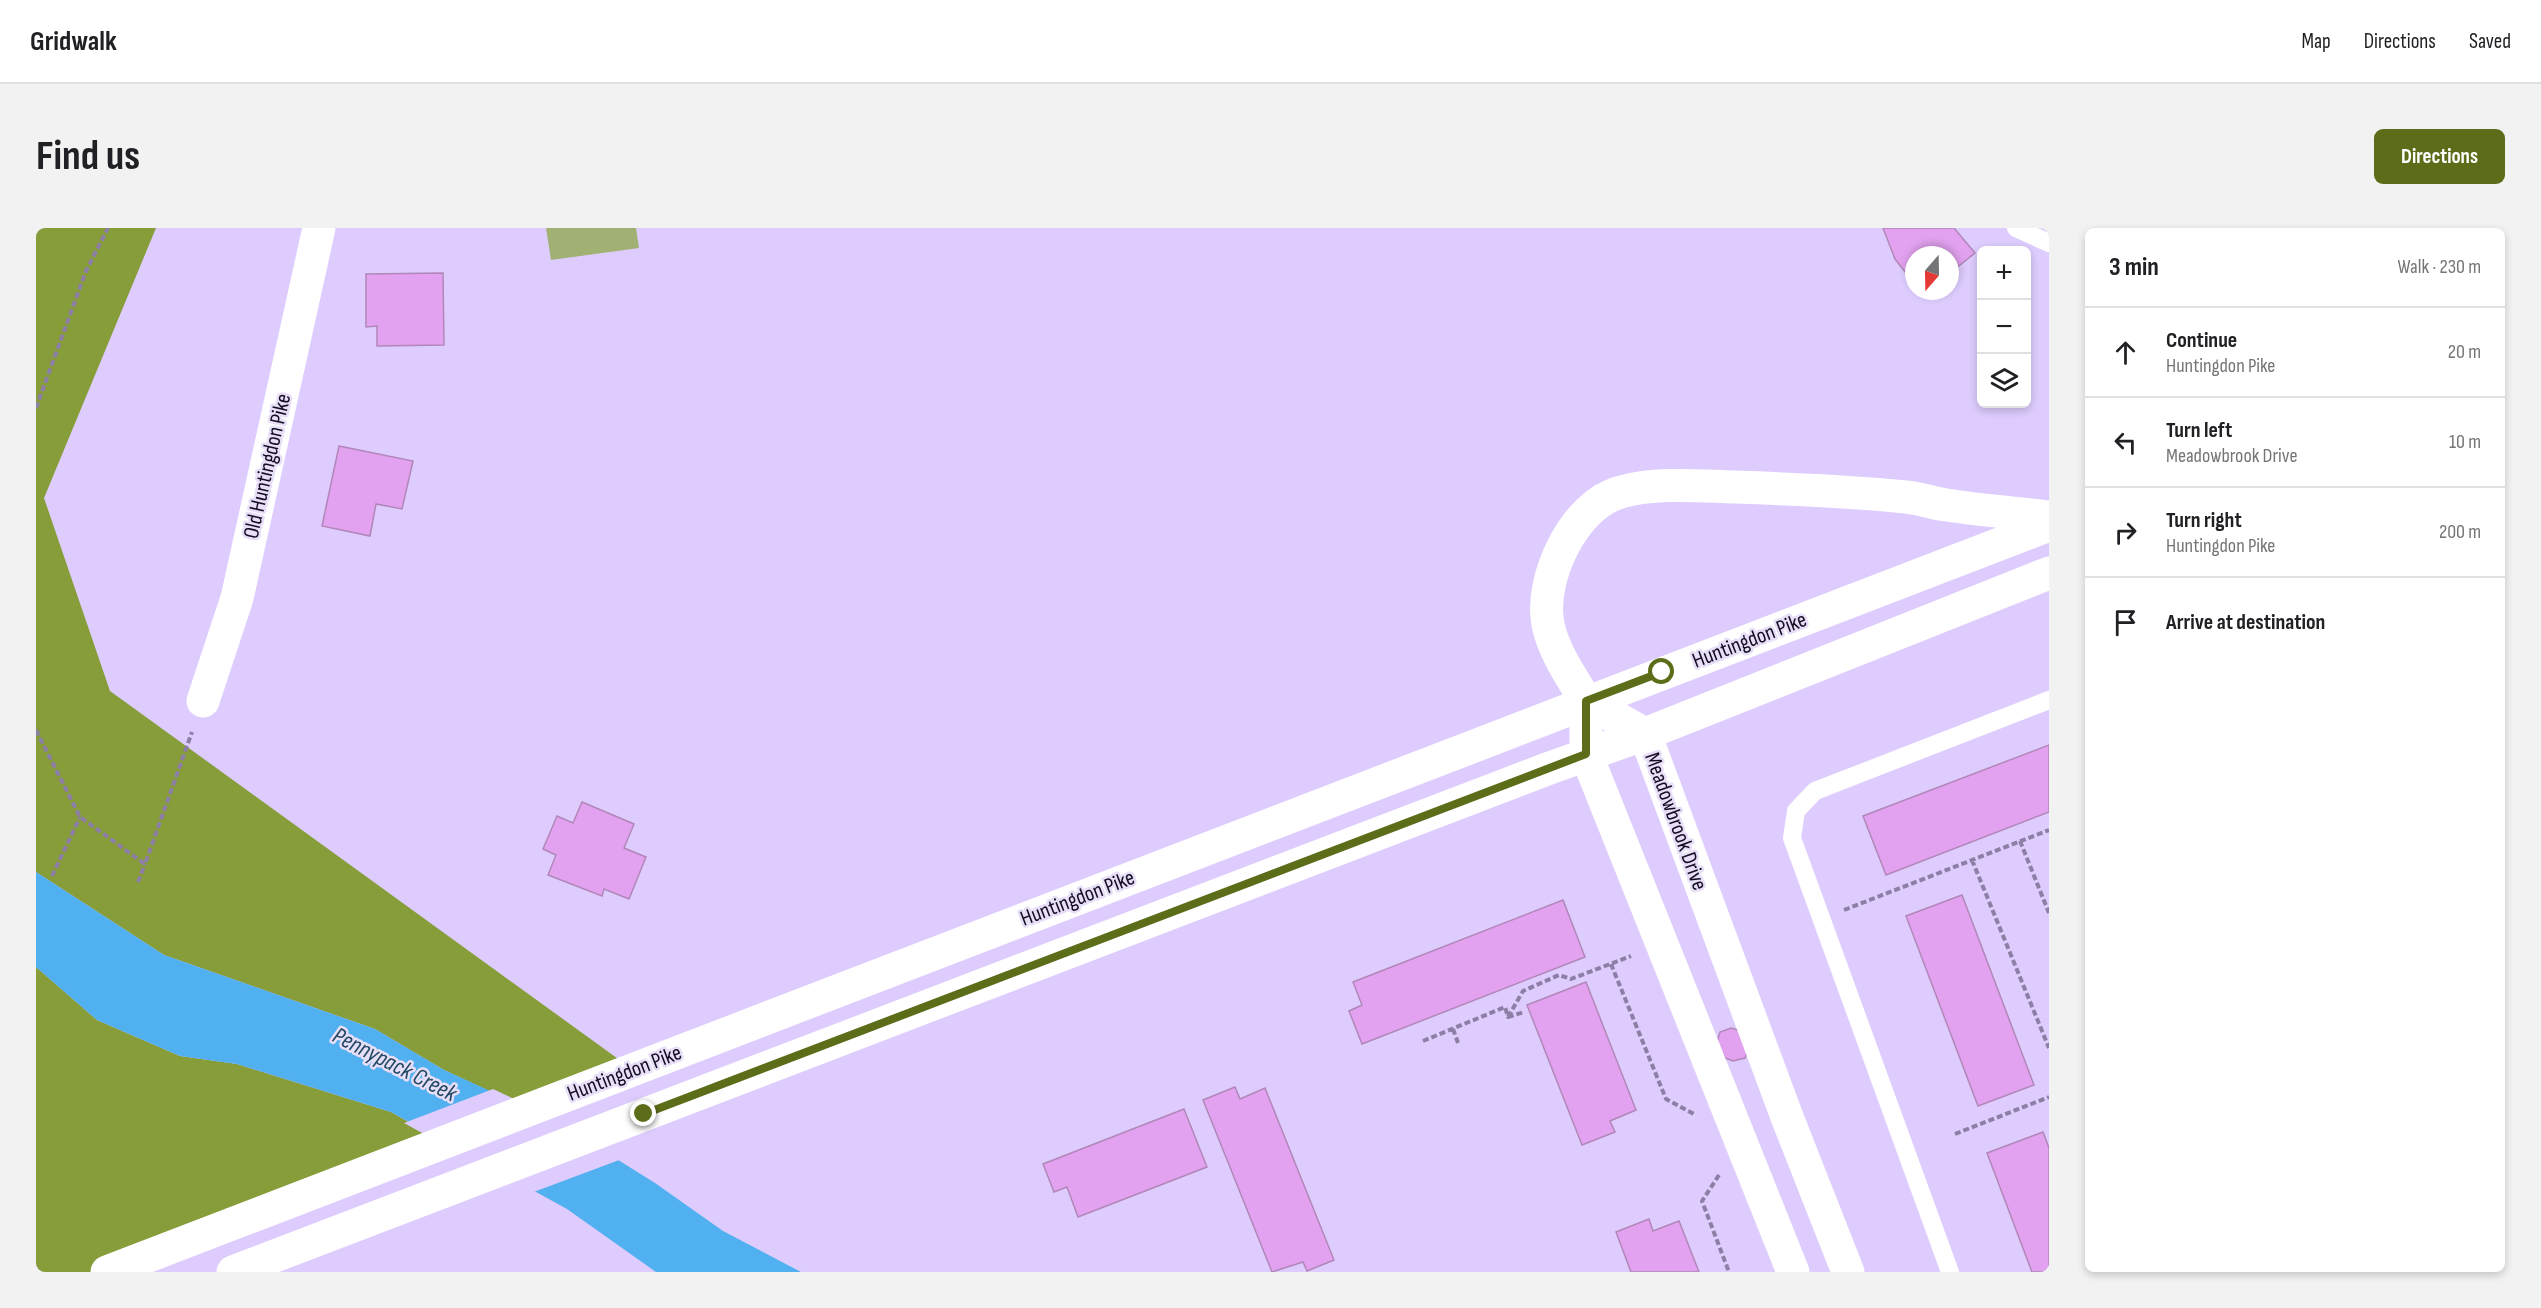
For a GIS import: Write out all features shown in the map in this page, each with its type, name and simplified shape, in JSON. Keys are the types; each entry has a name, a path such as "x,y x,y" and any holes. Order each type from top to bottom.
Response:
{"main road":[{"name":"Old Huntingdon Pike","path":"203,701 237,598 319,228"},
{"path":"1793,1272 1586,754 1586,701 1562,660 1548,625 1546,597 1564,543 1592,507 1607,496 1622,491 1648,488 1770,488 1908,497 2049,518"},
{"name":"Huntingdon Pike","path":"107,1272 582,1087 2049,525"},
{"name":"Huntingdon Pike","path":"233,1272 1586,754 1645,734 2049,573"},
{"name":"Meadowbrook Drive","path":"1586,701 1645,734 1787,1118 1848,1272"}],"lane":[{"path":"2016,228 2049,243"},
{"path":"1950,1272 1792,838 1796,811 1815,791 2049,700"}],"path":[{"path":"36,408 86,271 108,228"},
{"path":"138,882 203,701"},
{"path":"36,730 80,817 145,864"},
{"path":"52,876 80,817"},
{"path":"1821,920 2049,830"},
{"path":"2020,841 2049,913"},
{"path":"1972,860 2049,1048"},
{"path":"1508,1017 1523,992 1559,975 1571,979 1637,954"},
{"path":"1611,964 1666,1099 1702,1119"},
{"path":"1423,1041 1505,1007 1508,1017"},
{"path":"1508,1017 1524,1012"},
{"path":"1453,1029 1458,1043"},
{"path":"1954,1134 2049,1097"},
{"path":"1724,1167 1702,1201 1729,1272"}],"green space":[{"path":"36,228 156,228 44,498 110,691 632,1069 528,1109 444,1070 375,1029 164,955 36,872"},
{"path":"546,228 636,228 639,248 551,260"},
{"path":"36,967 97,1020 180,1056 237,1064 391,1112 444,1142 108,1272 36,1272"}],"water":[{"name":"Pennypack Creek","path":"36,872 164,955 375,1029 444,1070 554,1120 655,1183 723,1231 801,1272 656,1272 567,1209 391,1112 237,1064 180,1056 97,1020 36,967"}],"pier":[{"path":"493,1089 555,1118 622,1159 531,1193 404,1123"}],"building":[{"path":"1883,228 1954,228 1975,253 1959,266 1959,246 1905,246 1905,272 1895,259"},
{"path":"443,273 444,345 377,346 377,326 366,327 366,274"},
{"path":"339,446 413,461 402,509 376,504 370,536 322,526"},
{"path":"2049,745 2049,812 1886,875 1863,816"},
{"path":"582,802 634,824 624,848 646,857 629,899 604,889 602,896 548,875 556,855 543,849 557,816 573,823"},
{"path":"1962,895 2034,1085 1978,1106 1906,916"},
{"path":"1563,900 1585,957 1362,1044 1349,1011 1362,1005 1353,982"},
{"path":"1586,982 1636,1110 1610,1121 1615,1132 1582,1145 1527,1005"},
{"path":"1731,1028 1741,1031 1749,1048 1745,1058 1733,1061 1725,1058 1717,1042 1720,1032"},
{"path":"1235,1087 1240,1099 1265,1088 1334,1260 1307,1271 1303,1262 1272,1272 1203,1100"},
{"path":"1184,1109 1207,1167 1078,1217 1067,1187 1054,1192 1043,1164"},
{"path":"2043,1132 2049,1148 2049,1272 2032,1272 1987,1153"},
{"path":"1649,1219 1653,1231 1679,1221 1699,1272 1631,1272 1616,1232"}],"route":[{"path":"644,1114 1586,754 1586,701 1662,672"}]}
